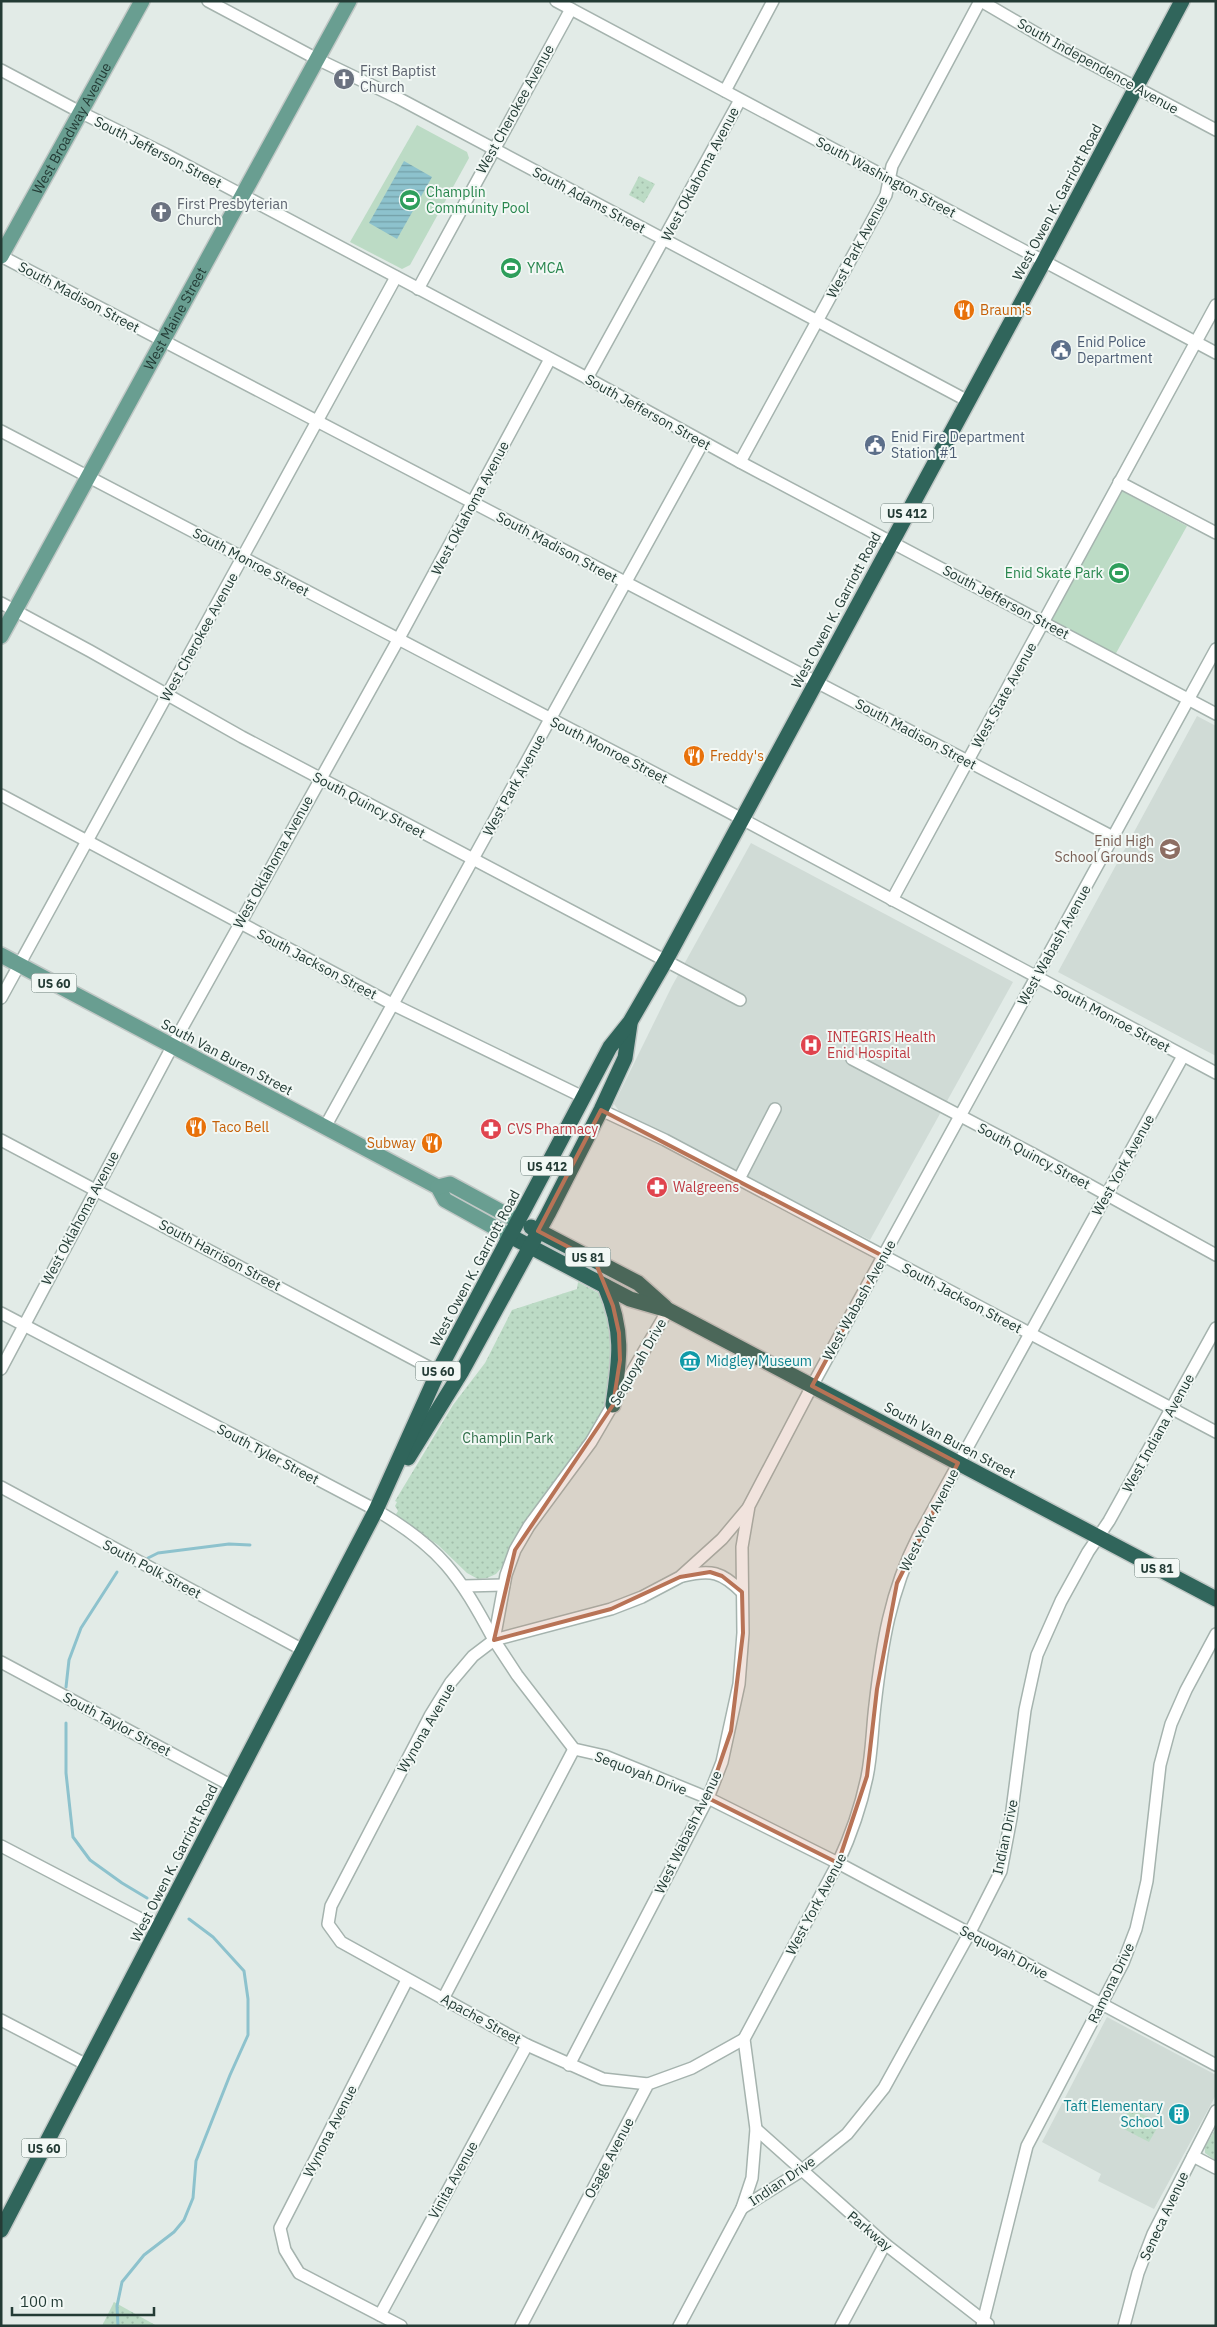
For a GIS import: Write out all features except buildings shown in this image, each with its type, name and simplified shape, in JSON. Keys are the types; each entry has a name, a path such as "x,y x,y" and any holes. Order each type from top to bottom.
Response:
{"highway":[{"name":"West Owen K. Garriott Road","path":"1,2230 376,1510 438,1372 583,1097 610,1047 630,1022 666,960 1044,261 1182,1"},
{"name":"West Owen K. Garriott Road","path":"376,1510 462,1371 601,1110 625,1058 630,1022"},
{"name":"South Van Buren Street","path":"518,1221 638,1283 668,1310"},
{"name":"South Van Buren Street","path":"510,1236 630,1299 668,1310 1216,1599"},
{"path":"605,1286 614,1306 619,1333 620,1360 613,1405"}],"main road":[{"name":"West Broadway Avenue","path":"1,256 142,1"},
{"name":"West Maine Street","path":"1,636 244,196 349,1"},
{"name":"South Van Buren Street","path":"1,955 438,1187 445,1200 510,1236"},
{"name":"South Van Buren Street","path":"438,1187 450,1184 518,1221"}],"street":[{"name":"South Adams Street","path":"208,1 317,59 398,98 968,402"},
{"name":"West Oklahoma Avenue","path":"725,91 773,1"},
{"name":"South Independence Avenue","path":"981,1 1058,46 1216,130"},
{"name":"West Park Avenue","path":"740,462 886,195 892,166 981,1"},
{"name":"South Washington Street","path":"564,4 889,180 1216,353"},
{"name":"West Cherokee Avenue","path":"418,288 493,149 564,4"},
{"name":"South Jefferson Street","path":"1,70 418,288 702,442 1216,714"},
{"name":"West Oklahoma Avenue","path":"587,378 740,100"},
{"name":"South Madison Street","path":"1,256 1113,837"},
{"name":"West Cherokee Avenue","path":"1,998 396,277"},
{"name":"West State Avenue","path":"892,900 1216,306"},
{"name":"West Oklahoma Avenue","path":"1,1369 172,1046 398,640 550,359"},
{"name":"South Monroe Street","path":"1,431 550,719 1216,1073"},
{"name":"West Park Avenue","path":"325,1127 702,442"},
{"path":"1119,482 1216,533"},
{"name":"South Quincy Street","path":"1,603 90,651 166,696 740,1000"},
{"name":"West Wabash Avenue","path":"569,2065 708,1798 722,1762 739,1684 743,1633 742,1547 749,1506 812,1386 1216,649"},
{"name":"South Jackson Street","path":"1,795 240,924 394,1004 583,1097"},
{"name":"West York Avenue","path":"744,2038 849,1839 867,1776 877,1689 889,1612 897,1582 918,1537 958,1463 1183,1056"},
{"name":"South Quincy Street","path":"852,1059 1033,1154 1216,1255"},
{"path":"739,1179 776,1109"},
{"name":"South Jackson Street","path":"601,1110 665,1140 1216,1432"},
{"name":"South Harrison Street","path":"1,1140 438,1372"},
{"name":"Sequoyah Drive","path":"494,1640 504,1585 515,1550 529,1526 591,1442 668,1310"},
{"name":"South Tyler Street","path":"1,1314 376,1510 418,1537 442,1558 464,1586 494,1640"},
{"name":"West Indiana Avenue","path":"1098,1537 1109,1521 1216,1328"},
{"name":"South Polk Street","path":"1,1487 303,1650"},
{"name":"Wynona Avenue","path":"328,1924 331,1906 430,1716 451,1682 473,1656 494,1640 611,1609 642,1597 680,1577 722,1539 749,1506"},
{"name":"Indian Drive","path":"742,2208 801,2171 847,2134 884,2088 969,1934 1001,1871 1011,1818 1025,1710 1037,1655 1061,1601 1098,1537"},
{"name":"Wynona Avenue","path":"680,1577 710,1572 722,1576 742,1592"},
{"path":"464,1586 504,1585"},
{"name":"Ramona Drive","path":"985,2324 1027,2146 1102,2004 1136,1929 1147,1881 1160,1765 1172,1724 1186,1690 1216,1634"},
{"path":"442,1999 574,1749 517,1675 494,1640"},
{"name":"South Taylor Street","path":"1,1662 232,1786"},
{"name":"Sequoyah Drive","path":"574,1749 605,1756 708,1798 838,1863 1216,2065"},
{"path":"1,1846 158,1928"},
{"name":"Apache Street","path":"328,1924 341,1942 527,2045 603,2079 648,2084"},
{"name":"Wynona Avenue","path":"380,2315 299,2272 285,2250 280,2228 407,1980"},
{"path":"1,2020 87,2065"},
{"path":"648,2084 692,2068 744,2038 756,2129"},
{"name":"Vinita Avenue","path":"380,2315 527,2045"},
{"name":"Osage Avenue","path":"521,2326 648,2084"},
{"name":"Seneca Avenue","path":"1124,2326 1138,2273 1153,2234 1216,2111"},
{"name":"Indian Drive","path":"679,2326 742,2208 752,2178 756,2129"},
{"name":"Parkway","path":"756,2129 885,2244 985,2324"},
{"path":"1193,2156 1216,2168"},
{"path":"841,2326 885,2244"},
{"path":"380,2315 401,2326"}],"highlighted area":[{"path":"601,1110 883,1256 812,1386 958,1463 897,1583 877,1689 867,1776 838,1863 708,1798 731,1731 743,1633 742,1592 722,1576 710,1572 680,1577 611,1609 494,1640 515,1550 613,1405 620,1360 619,1333 613,1306 595,1261 538,1231"}],"shaded area":[{"name":"Enid High School Grounds","path":"1197,716 1216,726 1216,1056 1058,972"},
{"name":"INTEGRIS Health Enid Hospital","path":"751,843 1013,982 870,1240 619,1111 614,1104 672,986"},
{"path":"1107,2017 1216,2075 1216,2095 1154,2209 1098,2181 1101,2174 1042,2142"}],"green space":[{"name":"Champlin Community Pool","path":"417,125 467,152 469,158 410,265 402,269 350,242"},
{"path":"639,176 655,184 644,203 629,195"},
{"name":"Enid Skate Park","path":"1122,491 1187,526 1115,655 1052,620"},
{"name":"Champlin Park","path":"578,1282 604,1296 614,1340 610,1386 602,1411 586,1441 512,1545 502,1567 496,1574 478,1579 467,1573 438,1545 400,1518 396,1514 398,1511 395,1506 397,1502 395,1501 453,1405 485,1363 512,1310 577,1289"},
{"path":"1130,2108 1160,2123 1149,2142 1120,2127"},
{"path":"1216,2128 1216,2161 1205,2153 1205,2147"},
{"path":"114,2302 157,2326 102,2326"}],"water":[{"name":"Champlin Community Pool","path":"404,161 432,177 397,239 369,223"}],"waterway":[{"path":"148,1558 158,1553 229,1544 250,1545"},
{"path":"66,1687 69,1660 81,1628 117,1572"},
{"path":"66,1723 66,1773 73,1837 90,1860 147,1898"},
{"path":"118,2326 117,2306 122,2282 144,2255 174,2232 184,2220 193,2198 196,2161 248,2035 248,1999 244,1971 213,1937 189,1919"}],"place":[{"name":"First Baptist Church","path":"344,79"},
{"name":"Champlin Community Pool","path":"410,200"},
{"name":"First Presbyterian Church","path":"161,212"},
{"name":"YMCA","path":"511,268"},
{"name":"Braum's","path":"964,310"},
{"name":"Enid Police Department","path":"1061,350"},
{"name":"Enid Fire Department Station #1","path":"875,445"},
{"name":"Enid Skate Park","path":"1119,573"},
{"name":"Freddy's","path":"694,756"},
{"name":"Enid High School Grounds","path":"1170,849"},
{"name":"INTEGRIS Health Enid Hospital","path":"811,1045"},
{"name":"Taco Bell","path":"196,1127"},
{"name":"CVS Pharmacy","path":"491,1129"},
{"name":"Subway","path":"432,1143"},
{"name":"Walgreens","path":"657,1187"},
{"name":"Midgley Museum","path":"690,1361"},
{"name":"Taft Elementary School","path":"1179,2114"}]}
